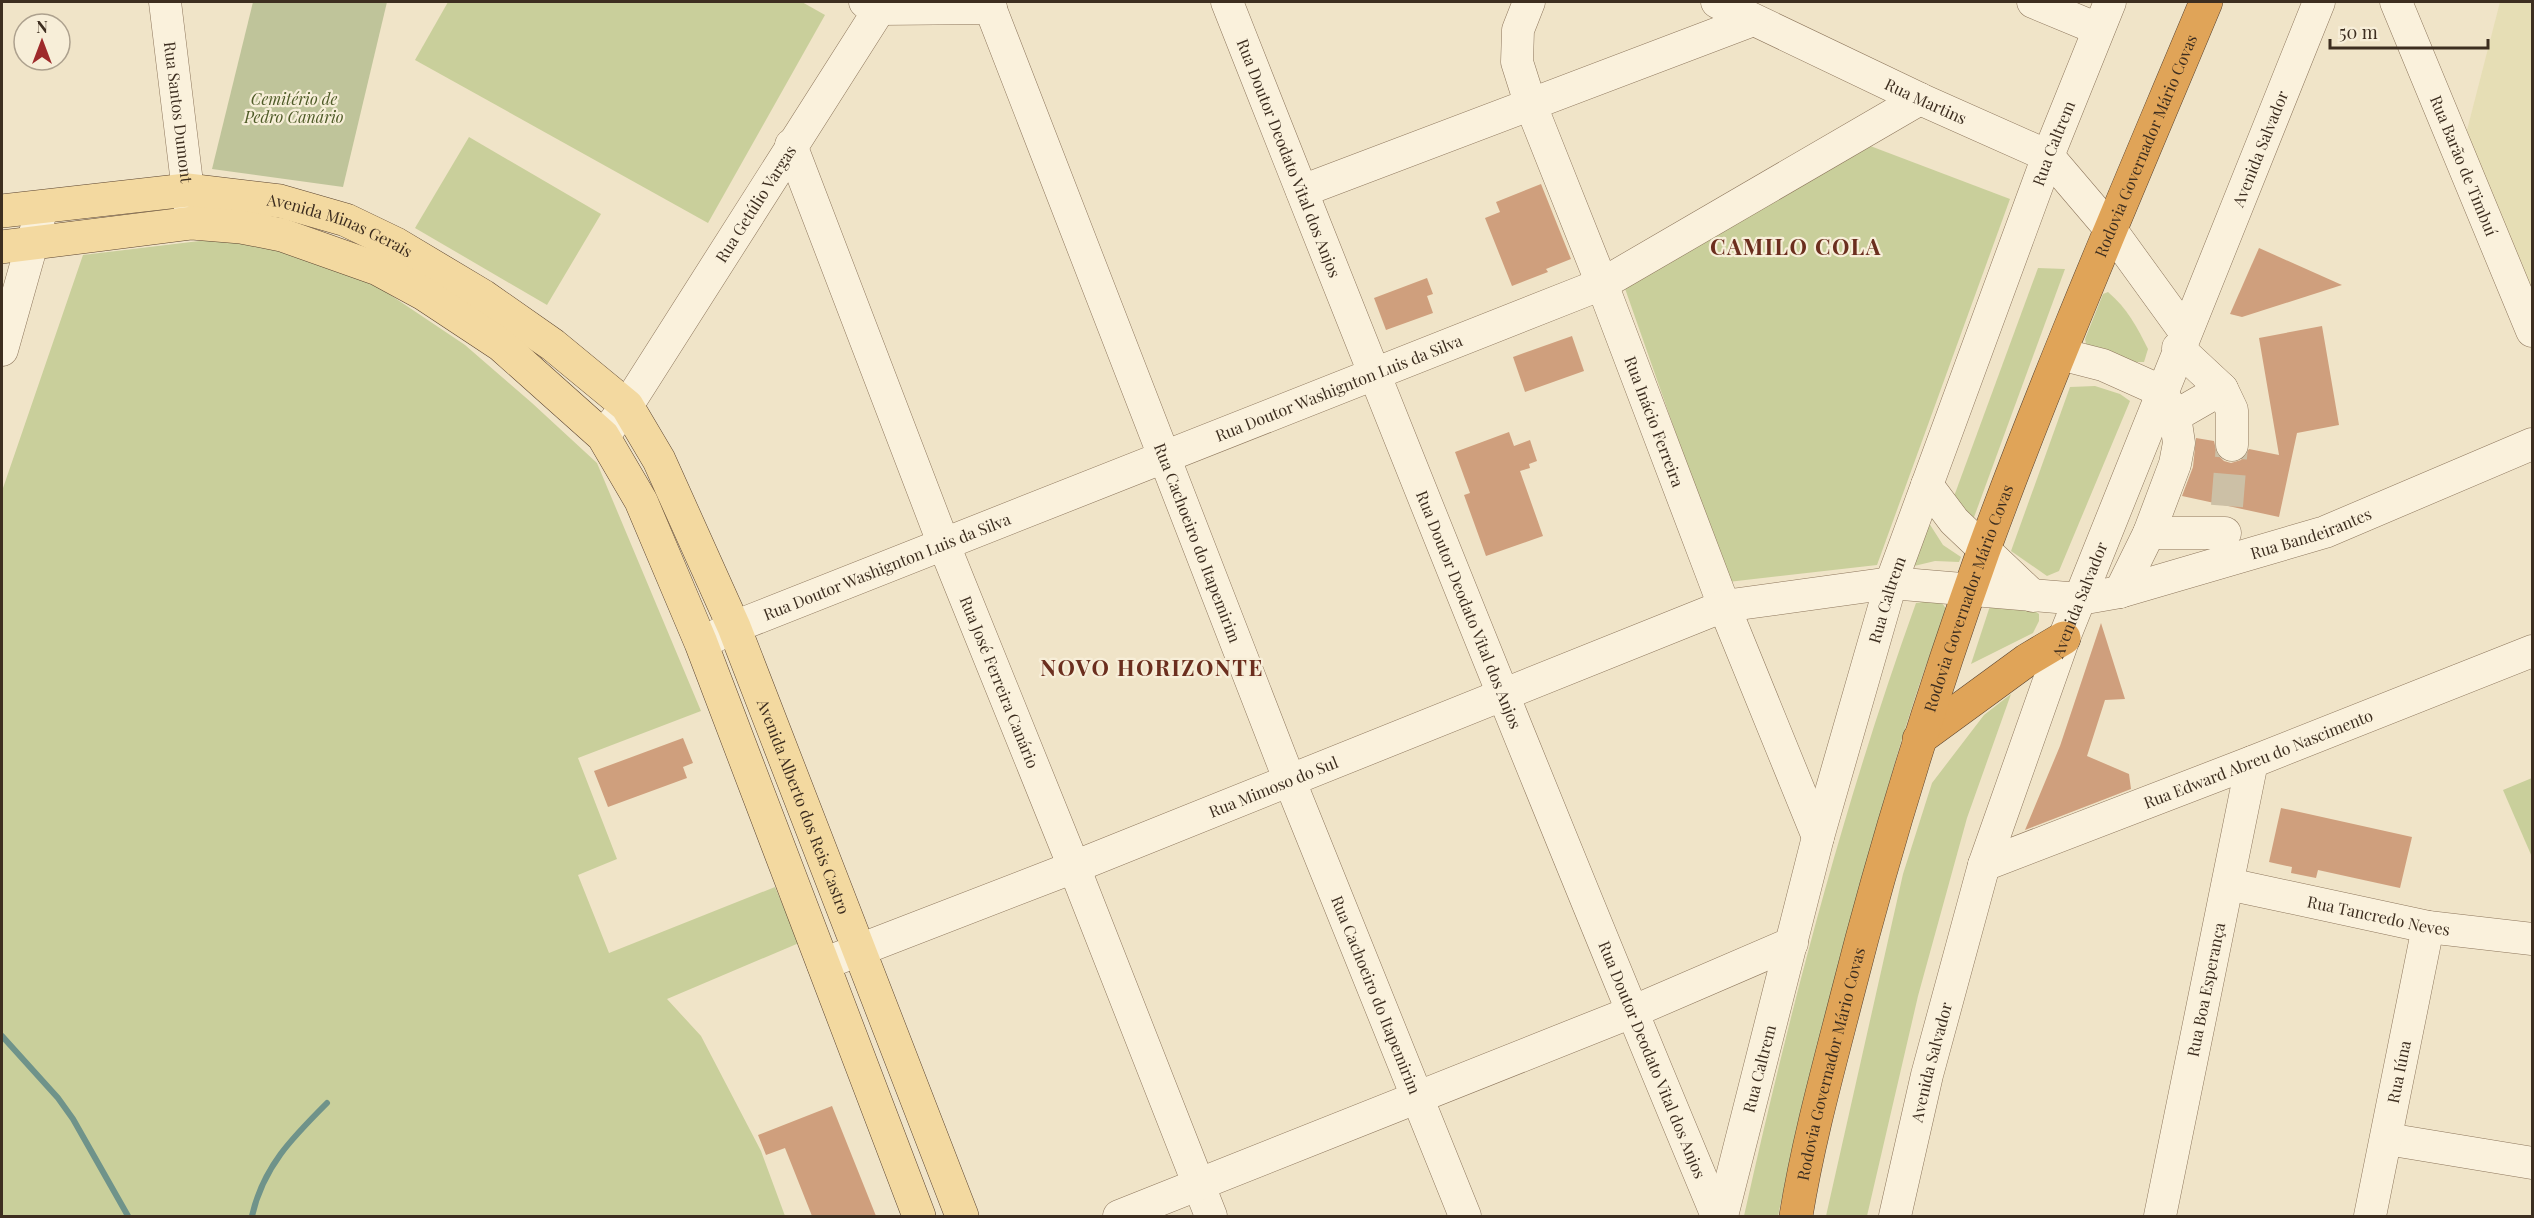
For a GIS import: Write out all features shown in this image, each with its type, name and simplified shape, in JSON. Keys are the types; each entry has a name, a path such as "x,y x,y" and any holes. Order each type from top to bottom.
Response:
{"highway":[{"name":"Rodovia Governador Mário Covas","path":"1796,1216 1805,1160 1862,937 1919,739 1984,549 2060,354 2206,2"},
{"path":"1919,739 2027,660 2064,638"}],"main road":[{"name":"Avenida Minas Gerais","path":"2,211 187,190 280,201 346,220 396,244 483,296 554,345 627,406"},
{"name":"Avenida Minas Gerais","path":"17,245 192,223 241,227 282,235 378,269 424,294 501,345 603,436"},
{"name":"Avenida Alberto dos Reis Castro","path":"627,406 659,460 734,627 962,1216"},
{"path":"603,436 641,501 701,643 919,1216"}],"street":[{"name":"Rua Santos Dumont","path":"165,2 192,223"},
{"name":"Rua Inácio Ferreira","path":"1529,2 1518,30 1517,62 1530,104 1602,284 1724,606 1818,837"},
{"name":"Rua Martins","path":"1717,2 1920,99 2048,156 2111,230 2182,340 2222,388"},
{"path":"2033,2 2104,15"},
{"name":"Avenida Salvador","path":"1895,1216 1927,1075 1984,865 2064,638 2168,404 2182,340 2319,2"},
{"name":"Rua Barão de Timbuí","path":"2396,2 2532,331"},
{"name":"Rua Doutor Deodato Vital dos Anjos","path":"1231,3 1373,375 1632,1012 1720,1216"},
{"path":"876,4 990,5"},
{"name":"Rua Getúlio Vargas","path":"603,436 627,406 792,145 876,4"},
{"name":"Rua Cachoeiro do Itapemirim","path":"990,5 1289,779 1465,1216"},
{"name":"Rua Caltrem","path":"1720,1216 1818,837 1891,583 2048,156 2104,15"},
{"path":"1302,191 1753,20"},
{"name":"Rua Doutor Washignton Luis da Silva","path":"701,643 734,627 1602,284 1920,99"},
{"name":"Rua José Ferreira Canário","path":"792,145 944,545 1074,867 1210,1216"},
{"path":"2,350 17,245 43,206"},
{"path":"2060,354 2103,365 2168,404 2179,443 2175,464 2149,534 2120,592"},
{"path":"2168,404 2222,388 2232,410 2232,445"},
{"name":"Rua Bandeirantes","path":"1891,583 2080,599 2120,592 2225,533 2325,532 2532,444"},
{"path":"1927,485 1954,521 2033,596"},
{"path":"2149,534 2225,533"},
{"name":"Rua Mimoso do Sul","path":"823,964 1074,867 1724,606 1891,583"},
{"name":"Rua Edward Abreu do Nascimento","path":"1984,865 2532,651"},
{"name":"Rua Boa Esperança","path":"2160,1216 2252,762"},
{"name":"Rua Tancredo Neves","path":"2228,884 2428,927 2532,939"},
{"name":"Rua Iúna","path":"2370,1216 2428,927"},
{"path":"1119,1216 1418,1099 1632,1012 1792,943"},
{"path":"2387,1139 2532,1163"}],"shaded area":[{"path":"2500,2 2532,2 2532,354 2467,130"}],"green space":[{"name":"Cemitério de Pedro Canário","path":"253,2 387,2 343,187 212,169"},
{"path":"448,2 802,2 825,15 708,223 415,60"},
{"path":"469,137 601,214 547,305 415,228"},
{"path":"1865,144 2010,199 1877,565 1728,582 1622,280"},
{"path":"241,236 308,254 383,290 465,345 597,463 701,711 578,758 617,859 578,875 609,953 775,887 799,943 667,999 701,1036 761,1151 785,1216 2,1216 2,491 83,255"},
{"path":"2038,268 2065,269 1973,520 1953,499"},
{"path":"2108,292 2126,311 2144,341 2148,349 2144,362 2132,362 2087,348 2085,339 2103,294"},
{"path":"2095,386 2120,394 2130,401 2059,571 2047,576 2011,551 2070,387"},
{"path":"1927,520 1943,545 1961,557 1959,562 1935,561 1910,567"},
{"path":"1930,601 1942,603 1947,610 1910,714 1879,820 1816,1053 1778,1216 1744,1216 1780,1061 1842,830 1916,603"},
{"path":"1990,606 2034,610 2039,614 2039,621 2033,633 1971,664"},
{"path":"2011,694 1967,818 1918,996 1867,1216 1826,1216 1903,874 1932,783 1984,715"},
{"path":"2532,778 2532,857 2503,790"}],"building":[{"path":"1541,184 1571,259 1546,269 1548,272 1512,286 1485,218 1500,212 1496,202"},
{"path":"2259,248 2342,285 2242,317 2230,314"},
{"path":"1427,278 1433,294 1427,296 1433,313 1386,330 1374,298"},
{"path":"2322,326 2339,425 2297,433 2279,517 2182,496 2193,467 2196,438 2214,441 2217,454 2224,461 2231,463 2241,460 2249,449 2279,455 2259,338"},
{"path":"1572,336 1584,371 1525,392 1513,357"},
{"path":"1509,432 1514,446 1530,440 1537,461 1529,464 1530,468 1520,471 1543,536 1486,556 1464,495 1470,493 1455,452"},
{"path":"2101,623 2125,699 2105,700 2087,756 2129,774 2131,789 2025,830 2060,746"},
{"path":"683,738 693,763 683,767 687,778 608,807 594,771"},
{"path":"2281,808 2412,837 2400,888 2318,870 2316,878 2291,873 2292,867 2269,862"},
{"path":"832,1106 876,1216 812,1216 785,1148 766,1155 758,1135"}],"waterway":[{"path":"2,1036 58,1098 73,1119 128,1216"},
{"path":"252,1216 263,1183 280,1154 327,1103"}],"tunnel":[{"path":"2227,506 2232,445"}],"district":[{"name":"CAMILO COLA","path":"1796,247"},
{"name":"NOVO HORIZONTE","path":"1152,668"}]}
